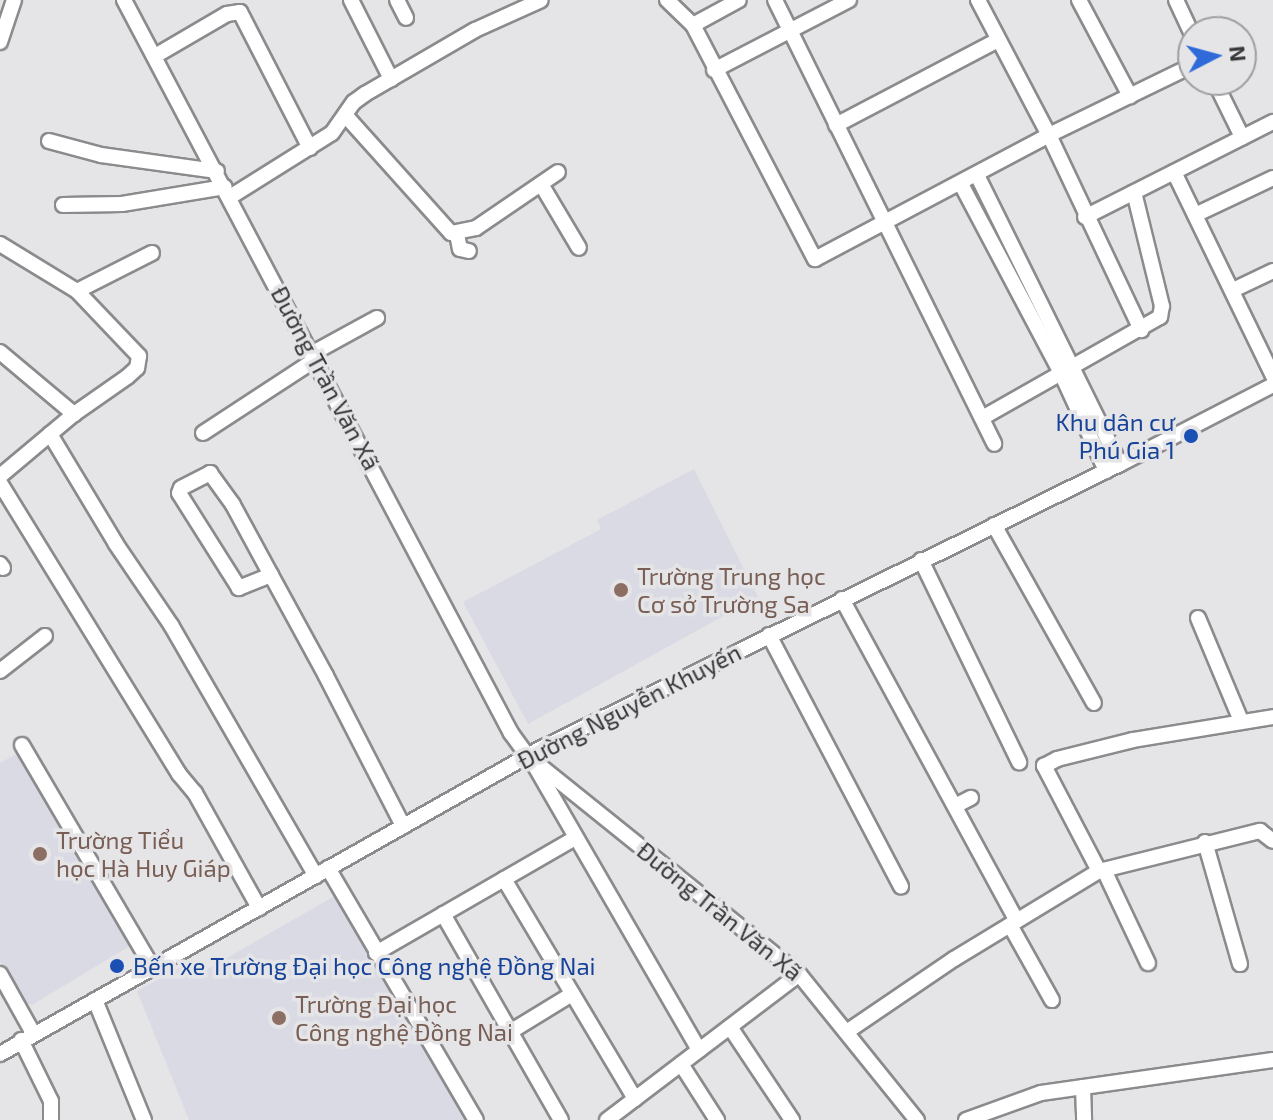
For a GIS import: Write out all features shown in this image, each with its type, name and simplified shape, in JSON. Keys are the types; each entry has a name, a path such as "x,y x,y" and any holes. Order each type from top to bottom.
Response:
{"street":[{"path":"0,42 14,0"},
{"name":"Đường Trần Văn Xã","path":"124,0 217,171 511,733 530,758 799,974 917,1120"},
{"path":"351,0 391,79"},
{"path":"397,0 406,18"},
{"path":"63,205 122,204 228,192 332,133 354,102 391,79 522,4 541,0"},
{"path":"667,0 693,25 815,259 1049,135 1177,73"},
{"path":"693,25 739,0"},
{"path":"775,0 994,444"},
{"path":"714,70 849,0"},
{"path":"978,0 1049,135 1085,217 1141,330"},
{"path":"1079,0 1130,96"},
{"path":"155,56 227,14 240,12 310,148"},
{"path":"836,125 998,40"},
{"path":"1222,96 1242,137"},
{"path":"346,116 459,248 476,228 558,172"},
{"path":"1085,217 1273,122"},
{"path":"49,141 101,155 217,171"},
{"path":"1174,172 1273,376"},
{"path":"977,175 1067,370 1106,471"},
{"path":"1195,215 1273,178"},
{"path":"541,184 579,248"},
{"path":"961,184 1120,464"},
{"path":"982,418 1160,317 1162,306 1134,192"},
{"path":"0,244 77,291 139,356 137,368 127,377 74,414 0,476"},
{"path":"77,291 152,253"},
{"path":"1233,290 1273,271"},
{"path":"203,433 314,356 377,318"},
{"path":"0,352 74,414"},
{"name":"Đường Nguyễn Khuyến","path":"0,1054 403,826 530,758 769,635 1106,471 1273,385"},
{"path":"50,434 322,872 376,953 476,1120"},
{"path":"271,575 243,588 237,587 179,493 181,488 210,473 233,505 271,575 403,826"},
{"path":"0,483 179,774 195,793 259,908"},
{"path":"994,525 1094,703"},
{"path":"921,560 1019,762"},
{"path":"842,599 955,806 1052,1000"},
{"path":"1198,618 1241,721"},
{"path":"769,635 901,886"},
{"path":"0,671 45,636"},
{"path":"1148,963 1044,766 1117,744 1273,717"},
{"path":"22,745 153,968"},
{"path":"530,758 699,1050"},
{"path":"955,806 971,798"},
{"path":"848,1031 1101,870 1205,842 1260,831 1273,841"},
{"path":"376,953 575,838"},
{"path":"1205,842 1240,964"},
{"path":"504,879 635,1099"},
{"path":"443,914 561,1120"},
{"path":"0,974 51,1101 51,1120"},
{"path":"607,1120 799,974"},
{"path":"510,1032 572,994"},
{"path":"95,1000 141,1117"},
{"path":"730,1027 792,1120"},
{"path":"966,1120 1041,1093 1273,1060"},
{"path":"681,1064 717,1120"},
{"path":"1083,1087 1084,1120"}],"shaded area":[{"name":"Trường Trung học Cơ sở Trường Sa","path":"694,469 758,597 528,724 463,602 601,529 597,520"},
{"name":"Trường Tiểu học Hà Huy Giáp","path":"22,751 133,944 32,1005 22,1002 0,961 0,763"},
{"name":"Trường Đại học Công nghệ Đồng Nai","path":"338,894 471,1120 189,1120 137,991 185,965 192,978"}],"place":[{"name":"Khu dân cư Phú Gia 1","path":"1191,436"},
{"name":"Trường Trung học Cơ sở Trường Sa","path":"621,590"},
{"name":"Trường Tiểu học Hà Huy Giáp","path":"40,854"},
{"name":"Bến xe Trường Đại học Công nghệ Đồng Nai","path":"117,966"},
{"name":"Trường Đại học Công nghệ Đồng Nai","path":"279,1018"}]}
